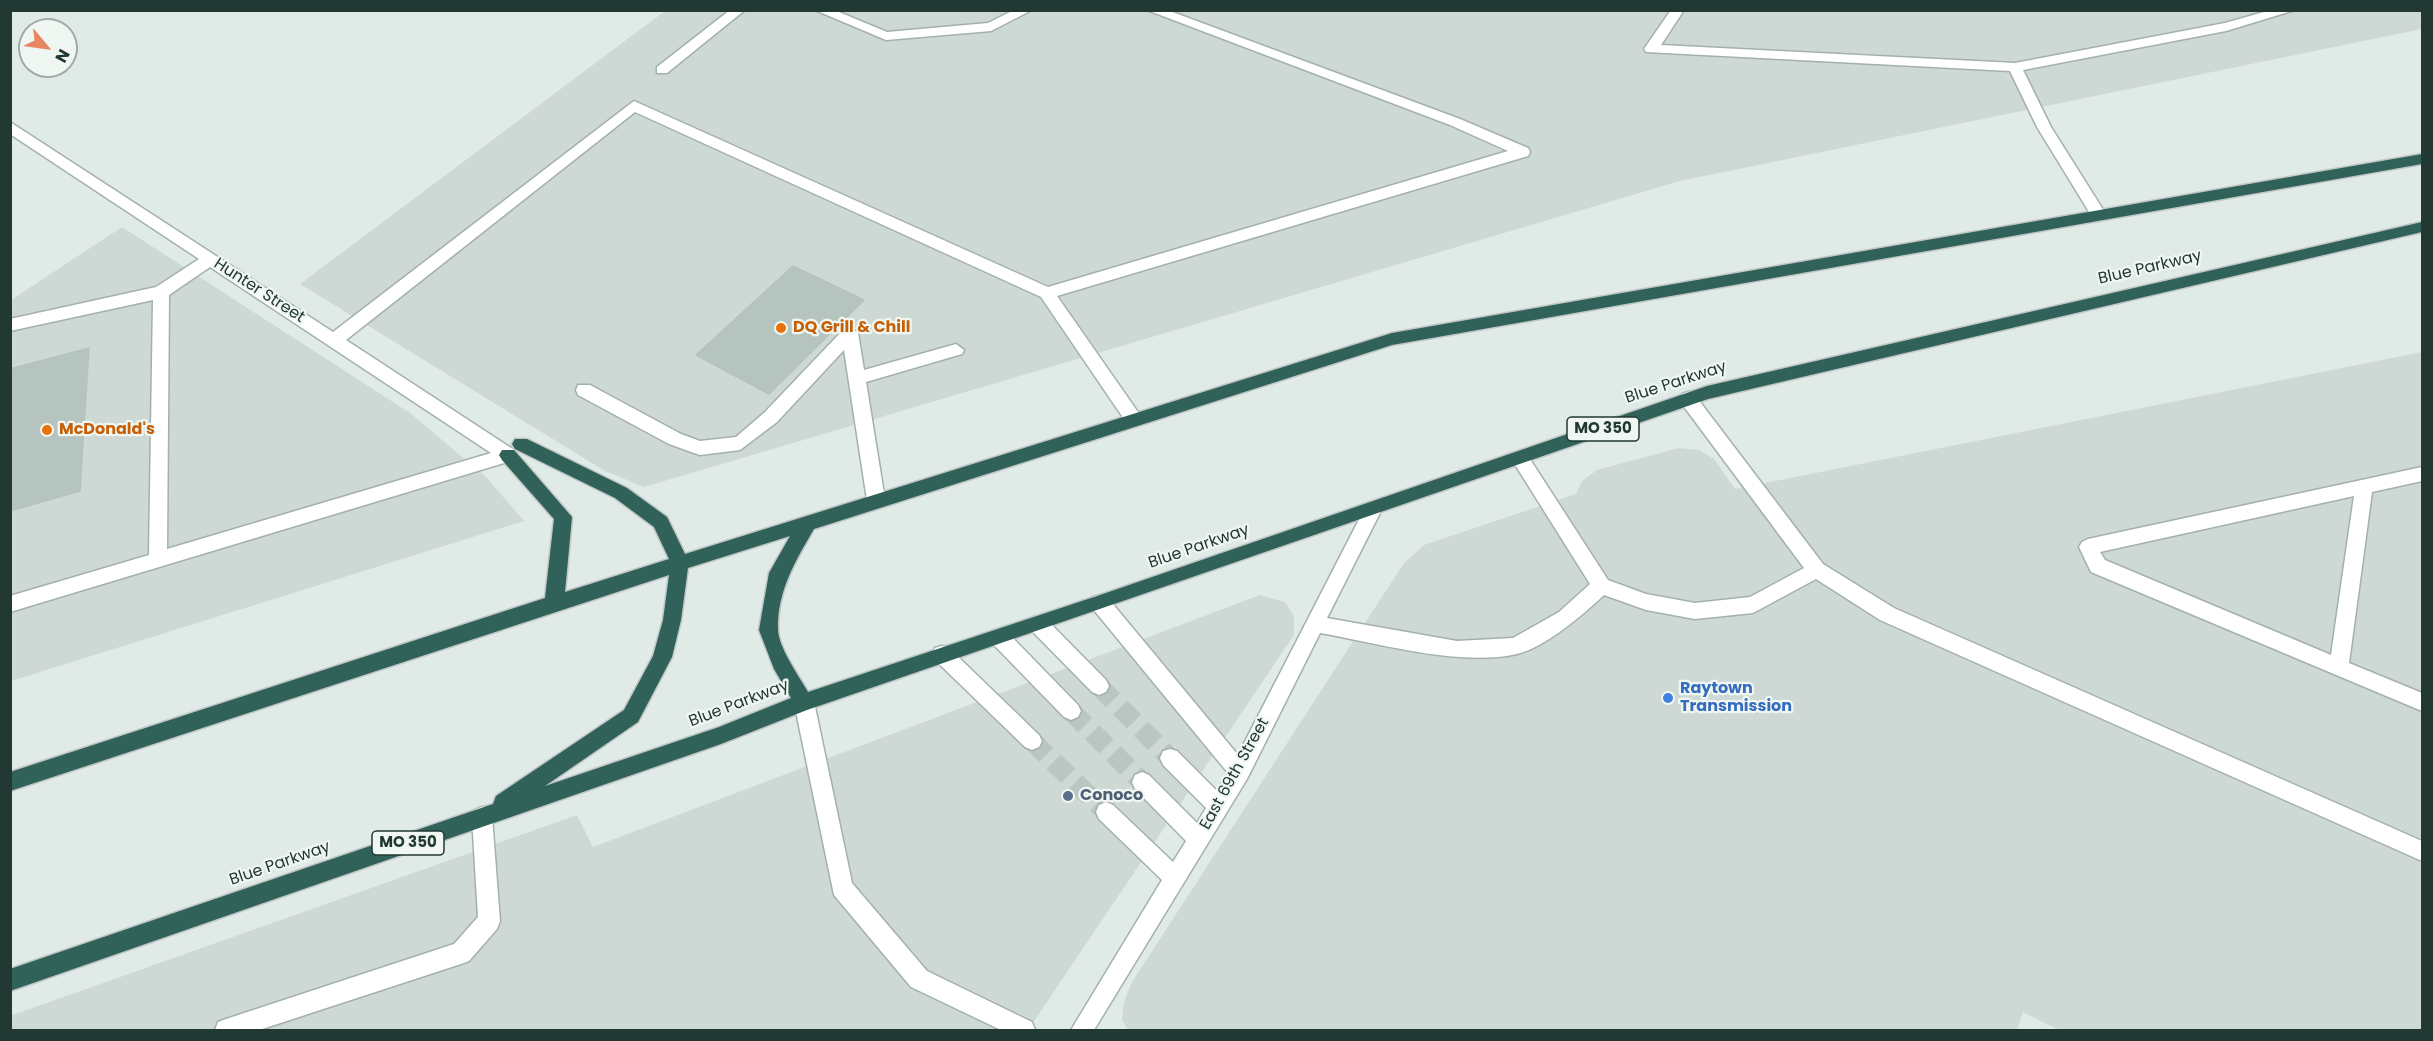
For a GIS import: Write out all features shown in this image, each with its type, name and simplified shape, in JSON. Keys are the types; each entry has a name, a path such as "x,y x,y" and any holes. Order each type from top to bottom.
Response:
{"highway":[{"path":"10,782 680,562 1392,339 2422,159"},
{"name":"Blue Parkway","path":"10,980 721,735 804,702 942,654 1100,603 1707,393 2422,227"},
{"path":"482,817 631,717 662,657 672,620 680,562 662,522 621,493 514,450"},
{"path":"514,450 563,517 554,603"},
{"path":"804,702 781,663 768,630 778,573 809,521"}],"street":[{"path":"662,69 739,10"},
{"path":"821,10 886,36 992,27 1026,10"},
{"path":"1047,293 1523,152 1455,122 1152,10"},
{"path":"1188,24 1200,10"},
{"path":"1678,10 1651,49 2015,67 2226,27 2289,10"},
{"path":"2015,67 2044,127 2099,216"},
{"path":"334,340 634,106 1047,293 1134,420"},
{"name":"Hunter Street","path":"10,127 334,340 514,450"},
{"path":"10,326 161,292 210,259"},
{"path":"158,560 161,292"},
{"path":"584,390 675,440 700,448 740,443 771,417 850,333 876,500"},
{"path":"857,378 956,350"},
{"path":"1688,399 1816,570 1887,614 2422,851"},
{"path":"10,604 514,450"},
{"path":"1520,458 1601,586 1646,602 1695,611 1753,605 1816,570"},
{"path":"2422,474 2088,547 2098,566 2422,702"},
{"path":"2339,667 2364,487"},
{"name":"East 69th Street","path":"1082,1030 1240,771 1373,509"},
{"path":"1315,624 1457,649 1516,646 1566,618 1601,586"},
{"path":"1100,603 1240,771"},
{"path":"1038,624 1099,686"},
{"path":"999,637 1071,711"},
{"path":"942,654 1032,741"},
{"path":"804,702 842,888 919,979 1024,1030"},
{"path":"1170,758 1219,807"},
{"path":"1142,782 1198,840"},
{"path":"1106,812 1176,879"},
{"path":"226,1030 461,953 489,921 482,817"}],"shaded area":[{"path":"665,11 2422,11 2422,29 1680,181 644,487 605,471 300,284"},
{"path":"122,227 410,413 486,477 524,521 11,681 11,300"},
{"path":"2422,352 2422,1030 2059,1030 2023,1012 2017,1030 1128,1030 1122,1020 1124,1002 1132,982 1404,563 1424,545 1576,494 1582,481 1597,470 1679,448 1699,450 1714,459 1735,489"},
{"path":"1260,595 1285,602 1294,616 1294,635 1028,1030 11,1030 10,1016 577,815 593,847"}],"building":[{"name":"DQ Grill & Chill","path":"793,266 864,300 769,394 696,355"},
{"name":"McDonald's","path":"89,348 80,491 10,511 10,369"}],"tunnel":[{"path":"1099,686 1170,758"},
{"path":"1071,711 1142,782"},
{"path":"1032,741 1106,812"}],"place":[{"name":"DQ Grill & Chill","path":"781,328"},
{"name":"McDonald's","path":"47,430"},
{"name":"Raytown Transmission","path":"1668,698"},
{"name":"Conoco","path":"1068,796"}]}
